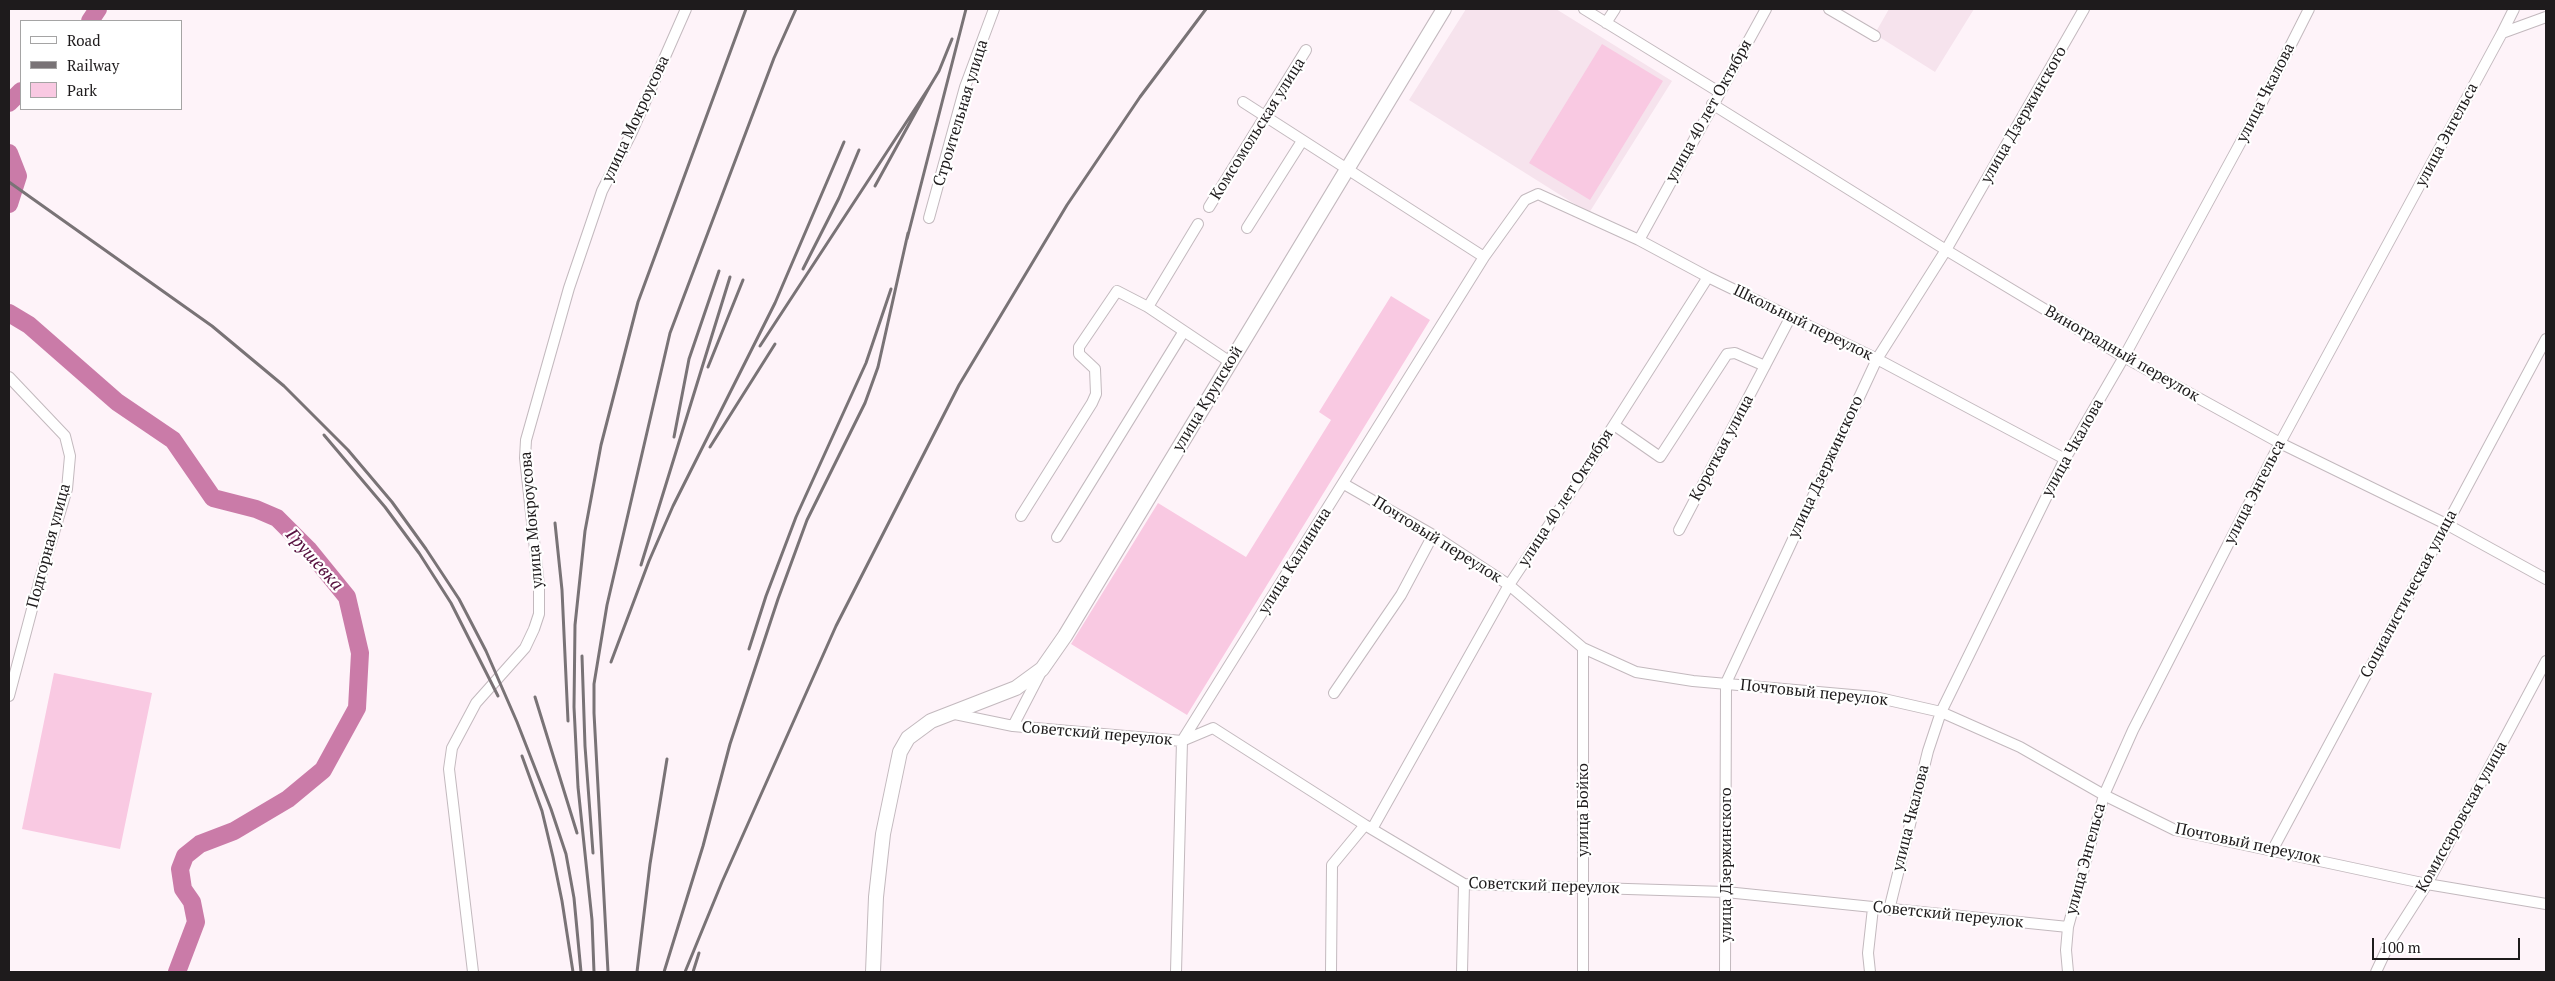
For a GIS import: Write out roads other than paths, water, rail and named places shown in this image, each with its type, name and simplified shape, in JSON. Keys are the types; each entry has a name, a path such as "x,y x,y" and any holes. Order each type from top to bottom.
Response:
{"main road":[{"name":"улица Крупской","path":"873,972 876,897 885,825 900,752 908,738 918,729 948,712 1016,688 1042,669 1065,636 1444,9"}],"street":[{"name":"улица Мокроусова","path":"473,972 449,770 452,748 476,703 525,648 539,614 539,586 525,467 526,440 569,288 602,191 631,134 686,9"},
{"name":"Строительная улица","path":"929,218 966,88 994,9"},
{"path":"1584,9 1719,92"},
{"path":"1606,23 1615,9"},
{"name":"улица 40 лет Октября","path":"1639,240 1712,104 1766,9"},
{"path":"1829,9 1875,36"},
{"name":"улица Дзержинского","path":"1725,972 1726,683 1877,359 1946,250 2084,9"},
{"name":"улица Чкалова","path":"1889,910 1928,750 1941,712 2065,459 2124,357 2256,114 2309,9"},
{"name":"улица Энгельса","path":"2068,972 2066,950 2068,927 2104,795 2133,730 2280,443 2514,9"},
{"path":"2502,33 2546,17"},
{"name":"Комсомольская улица","path":"1209,207 1306,50"},
{"path":"1243,102 1345,170 1484,257"},
{"name":"Виноградный переулок","path":"1712,104 1946,250 2124,357 2280,443 2446,524 2546,579"},
{"path":"1247,228 1302,141"},
{"name":"Школьный переулок","path":"1538,194 1639,240 1708,277 1877,359 2065,459"},
{"name":"улица Калинина","path":"1182,741 1484,257 1525,200 1538,194"},
{"path":"1148,307 1198,224"},
{"name":"улица 40 лет Октября","path":"1331,972 1332,865 1369,827 1509,585 1614,426 1708,277"},
{"path":"1021,516 1096,394 1095,369 1079,354 1079,347 1117,291 1148,307 1230,362"},
{"name":"Короткая улица","path":"1679,530 1790,318"},
{"path":"1057,537 1184,331"},
{"name":"Социалистическая улица","path":"2273,849 2546,339"},
{"path":"1614,426 1660,457 1727,354 1735,352 1765,366"},
{"name":"Подгорная улица","path":"9,377 65,436 70,456 67,489 12,671 9,696"},
{"name":"Почтовый переулок","path":"1344,484 1433,535 1509,585 1583,648 1636,672 1693,681 1875,697 1941,712 2020,747 2104,795 2175,830 2273,849 2427,884 2546,904"},
{"path":"1334,693 1401,595 1433,535"},
{"name":"улица Бойко","path":"1583,648 1583,972"},
{"name":"Комиссаровская улица","path":"2376,972 2390,942 2427,884 2546,661"},
{"path":"1013,726 1042,669"},
{"name":"Советский переулок","path":"948,712 1013,726 1182,741 1213,728 1369,827 1464,884 1726,892 2068,927"},
{"path":"1176,972 1182,741"},
{"path":"1462,972 1464,884"},
{"path":"1870,972 1868,953 1873,908"}],"waterway":[{"name":"Грушевка","path":"91,20 98,9"},
{"name":"Грушевка","path":"9,103 20,92"},
{"name":"Грушевка","path":"9,153 18,176 9,204"},
{"name":"Грушевка","path":"9,313 29,325 117,402 173,440 213,498 256,509 277,518 308,549 347,597 360,653 357,708 323,770 288,799 234,831 200,844 185,856 180,869 183,889 192,902 196,922 177,972"}],"railway":[{"path":"594,972 592,920 578,787 574,707 575,625 585,531 601,445 638,302 746,9"},
{"path":"608,972 594,713 594,684 607,605 670,333 774,58 796,9"},
{"path":"907,239 966,9"},
{"path":"685,972 722,882 836,626 959,385 1067,205 1140,97 1206,9"},
{"path":"930,86 939,71 952,39"},
{"path":"760,346 930,86 875,186"},
{"path":"611,662 649,561 673,506 775,303 844,142"},
{"path":"803,269 839,198 859,150"},
{"path":"9,182 212,326 284,386 348,450 392,502 459,599 486,651 517,722 551,809 566,854 574,898 581,972"},
{"path":"664,972 703,846 730,744 778,599 807,520 865,403 878,367 908,233"},
{"path":"674,437 689,359 719,271"},
{"path":"641,565 730,277"},
{"path":"708,367 743,280"},
{"path":"749,649 766,596 796,517 866,363 891,289"},
{"path":"710,447 775,344"},
{"path":"324,435 385,507 419,553 451,603 498,696"},
{"path":"555,523 562,590 568,721"},
{"path":"582,656 585,746 593,853"},
{"path":"535,697 577,833"},
{"path":"522,756 542,811 553,857 573,972"},
{"path":"637,972 650,864 667,759"},
{"path":"693,972 699,953"}]}
